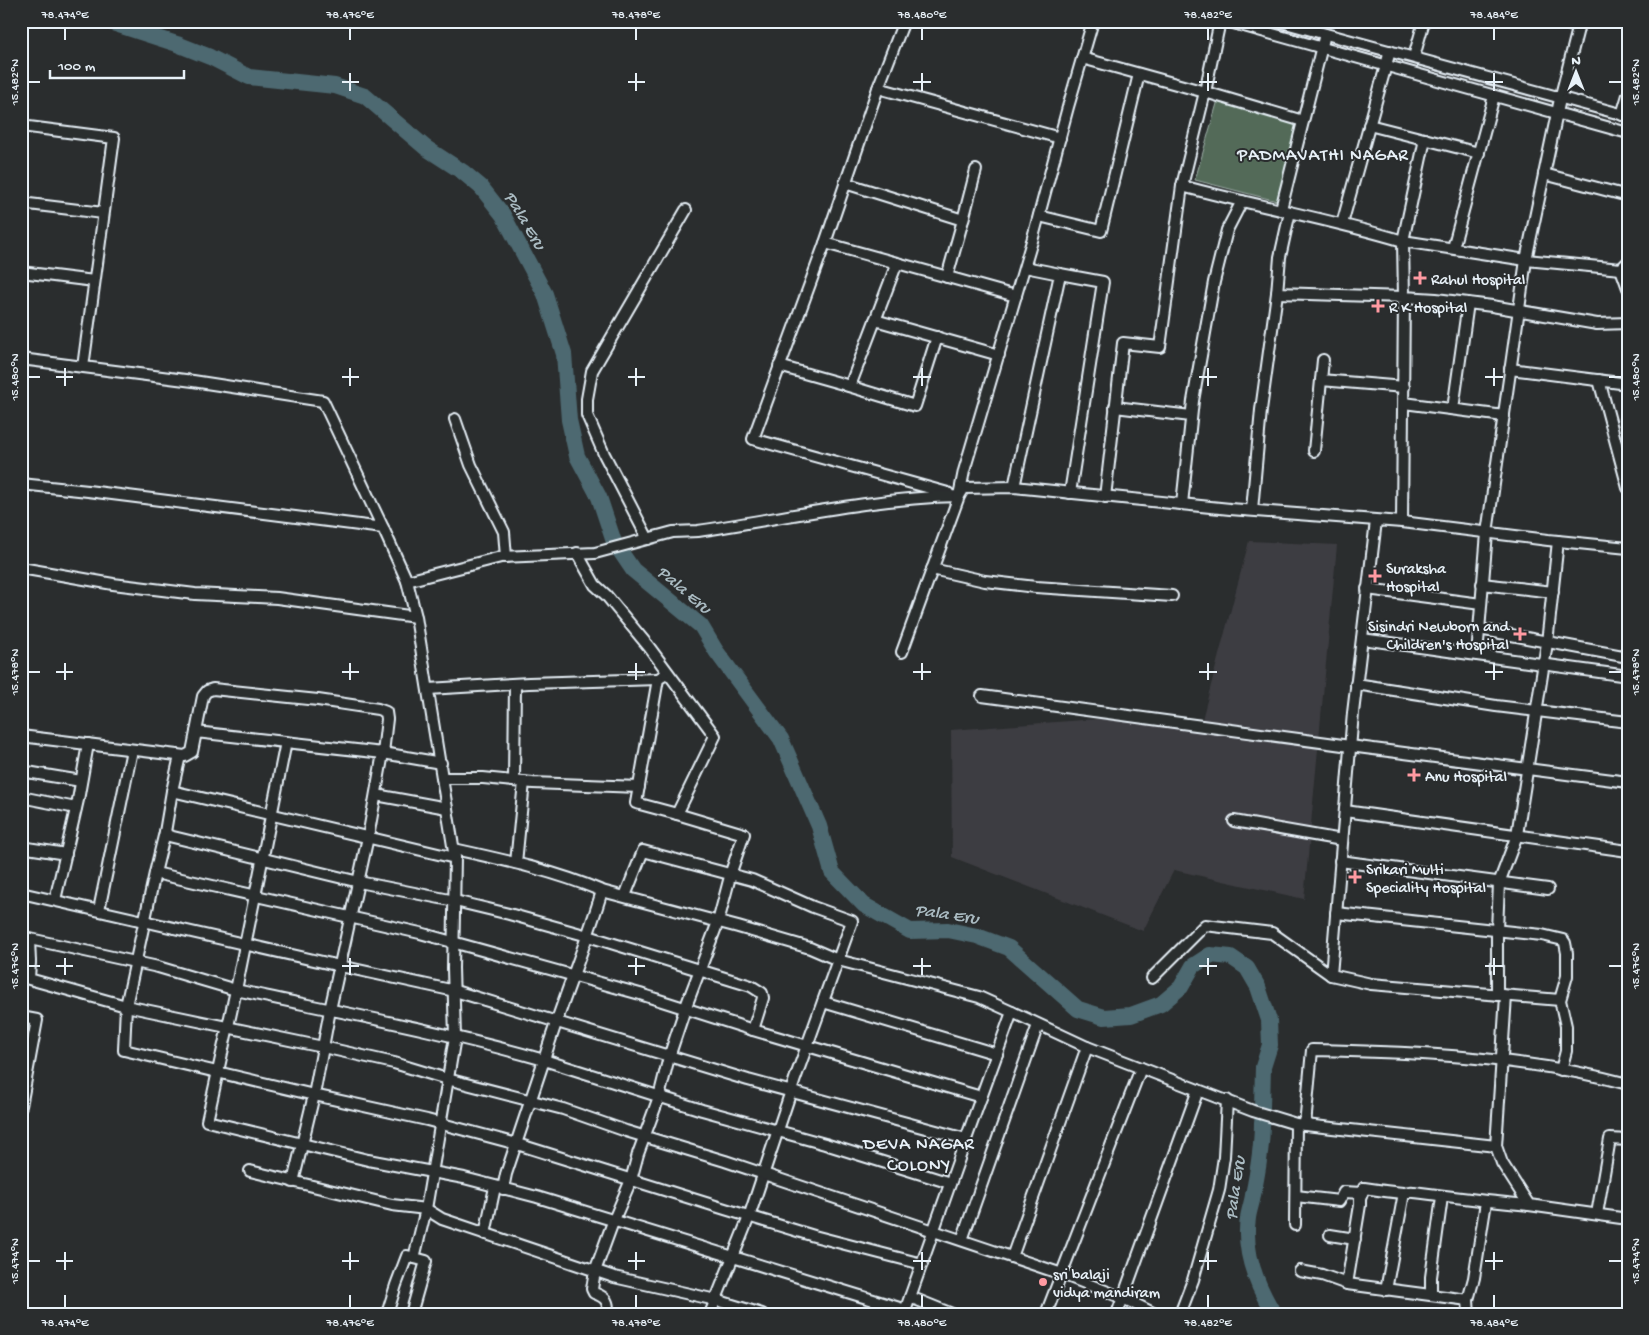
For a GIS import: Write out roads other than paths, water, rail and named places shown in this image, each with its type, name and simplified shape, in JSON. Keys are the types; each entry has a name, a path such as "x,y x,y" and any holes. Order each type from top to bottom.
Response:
{"street":[{"path":"904,21 878,88 825,243 753,439 959,496"},
{"path":"902,652 959,496 964,471 1025,267 1093,21"},
{"path":"1105,496 1123,343 1160,347 1182,186 1220,21"},
{"path":"1226,21 1628,133"},
{"path":"1278,21 1625,116 1628,95"},
{"path":"1414,57 1424,21"},
{"path":"1477,655 1487,533 1526,260 1560,99 1579,24 1556,21"},
{"path":"1252,510 1261,410 1277,294 1285,211 1303,121 1325,34"},
{"path":"1342,224 1390,51"},
{"path":"1082,58 1303,121"},
{"path":"1039,216 1101,230 1139,74"},
{"path":"878,88 1060,138"},
{"path":"1453,248 1494,96"},
{"path":"1369,125 1479,153"},
{"path":"21,126 114,138 83,368"},
{"path":"1402,522 1404,403 1403,241 1425,139"},
{"path":"947,276 976,170"},
{"path":"1544,174 1628,196"},
{"path":"845,183 963,220"},
{"path":"1182,186 1342,224 1403,241 1526,260 1625,265 1628,288"},
{"path":"1182,504 1191,416 1216,273 1227,230 1242,201"},
{"path":"21,203 103,213"},
{"path":"648,539 604,454 587,415 587,398 592,371 686,210"},
{"path":"825,243 1016,296"},
{"path":"844,384 850,386 897,263"},
{"path":"1025,267 1103,282 1070,493"},
{"path":"21,272 94,281"},
{"path":"1014,487 1060,274"},
{"path":"1277,294 1404,297 1468,303 1597,324 1628,323"},
{"path":"1453,409 1468,303"},
{"path":"875,320 999,355"},
{"path":"780,366 915,406 937,337"},
{"path":"21,359 193,381 323,401 407,581 416,617 441,762 454,853 455,901 455,1037 426,1209 414,1258"},
{"path":"1314,451 1323,360"},
{"path":"1510,369 1628,384"},
{"path":"1321,380 1404,387"},
{"path":"1599,380 1628,488"},
{"path":"1404,403 1504,416"},
{"path":"1116,407 1191,416"},
{"path":"455,419 471,465 504,532 506,556"},
{"path":"21,484 383,528"},
{"path":"959,496 964,488 1014,487 1182,504 1402,522 1558,542 1628,548"},
{"path":"407,581 506,556 595,553 674,532 698,531 869,504 959,496"},
{"path":"1330,975 1356,684 1376,520"},
{"path":"1529,1205 1502,1163 1496,1146 1502,1061 1502,995 1497,930 1499,883 1517,835 1547,643 1558,542"},
{"path":"577,553 595,585 606,595 668,671 715,736 677,814"},
{"path":"21,568 113,584 195,594 277,598 416,617"},
{"path":"932,569 985,581 1036,587 1172,596"},
{"path":"1482,584 1553,592"},
{"path":"1367,589 1481,604"},
{"path":"1479,629 1628,657"},
{"path":"1362,639 1628,676"},
{"path":"428,688 658,679 668,671"},
{"path":"607,1314 608,1303 606,1299 594,1293 592,1289 595,1271 631,1180 659,1097 669,1057 685,1009 718,922 744,834 636,803 658,679"},
{"path":"515,684 519,781 516,863"},
{"path":"1356,684 1536,711 1628,722"},
{"path":"21,736 185,756 192,752 203,696 213,688 310,699 378,709 386,712 387,720 383,753 368,837 330,1010 314,1095 293,1182"},
{"path":"982,696 1628,782"},
{"path":"196,732 383,753 441,762"},
{"path":"286,742 246,944 207,1121 302,1144 464,1178 537,1197 613,1222 734,1256 905,1312 1012,1012"},
{"path":"55,900 76,808 88,744"},
{"path":"99,910 132,750"},
{"path":"180,756 126,1006 124,1050 517,1144 750,1216 922,1264"},
{"path":"21,771 81,781"},
{"path":"442,778 482,778 639,787"},
{"path":"172,791 368,837 516,863 586,884 602,891 810,948 838,960 979,997 1087,1047 1277,1120 1496,1146"},
{"path":"376,795 447,808"},
{"path":"21,797 76,808"},
{"path":"1344,811 1628,851"},
{"path":"1234,821 1342,840"},
{"path":"164,832 169,836 263,860 455,901 588,936 751,986 762,994 763,998 753,1030"},
{"path":"21,847 66,854"},
{"path":"625,896 643,851 752,880 852,921 791,1091 750,1216 710,1314"},
{"path":"1340,861 1548,889"},
{"path":"155,873 454,942 574,975 981,1097"},
{"path":"485,1234 499,1188 517,1144 555,1021 574,975 602,891"},
{"path":"21,893 455,991 669,1057 966,1139"},
{"path":"1336,913 1542,935 1563,940 1565,943 1567,976 1560,1000 1566,1026 1566,1051 1561,1070"},
{"path":"1152,978 1205,925 1272,933 1330,975 1371,984 1560,1000"},
{"path":"950,1183 834,1146 659,1097 496,1046 392,1022 236,990 136,962 25,938 29,979 126,1006 323,1046 394,1063 562,1109 644,1137 763,1173 1062,1274 1123,1298 1155,1314"},
{"path":"822,1002 997,1054"},
{"path":"21,1017 37,1020 21,1106"},
{"path":"962,1240 1038,1025"},
{"path":"1012,1257 1087,1047"},
{"path":"1295,1225 1301,1124 1312,1050 1421,1054 1502,1061 1606,1078 1628,1084"},
{"path":"1046,1314 1141,1068"},
{"path":"1117,1314 1198,1090"},
{"path":"1180,1314 1193,1280 1219,1190 1224,1157 1226,1100"},
{"path":"1597,1214 1610,1139 1628,1140"},
{"path":"250,1172 392,1205 426,1209 442,1219 614,1277 716,1300 762,1314"},
{"path":"1346,1284 1360,1199 1364,1188 1404,1193 1411,1191 1628,1219"},
{"path":"1296,1196 1339,1201 1344,1192 1362,1193"},
{"path":"1386,1290 1404,1193"},
{"path":"1431,1294 1431,1276 1442,1196"},
{"path":"1469,1314 1468,1300 1474,1278 1486,1202"},
{"path":"1330,1235 1355,1238"},
{"path":"387,1314 407,1256 426,1261 411,1314"},
{"path":"1300,1271 1322,1275 1346,1284 1468,1300"},
{"path":"910,1297 952,1314"}],"waterway":[{"name":"Pala Eru","path":"106,21 177,44 210,57 249,77 335,86 365,96 426,148 463,172 481,187 503,215 545,294 564,354 569,420 577,456 599,497 614,542 633,570 701,626 716,651 781,739 819,826 832,872 864,905 910,931 948,930 977,936 1009,948 1078,1009 1104,1017 1131,1015 1161,1004 1181,987 1193,966 1210,955 1231,957 1247,968 1258,987 1269,1020 1270,1045 1263,1067 1262,1107"},
{"name":"Pala Eru","path":"1262,1122 1258,1168 1247,1230 1253,1268 1262,1292 1274,1314"}],"place":[{"name":"Rahul Hospital","path":"1420,278"},
{"name":"R K Hospital","path":"1378,306"},
{"name":"Suraksha Hospital","path":"1375,576"},
{"name":"Sisindri Newborn and Children's Hospital","path":"1520,634"},
{"name":"Anu Hospital","path":"1414,775"},
{"name":"Srikari Multi Speciality Hospital","path":"1355,877"},
{"name":"sri balaji vidya mandiram","path":"1043,1282"}],"district":[{"name":"PADMAVATHI NAGAR","path":"1323,154"},
{"name":"DEVA NAGAR COLONY","path":"919,1153"}]}
